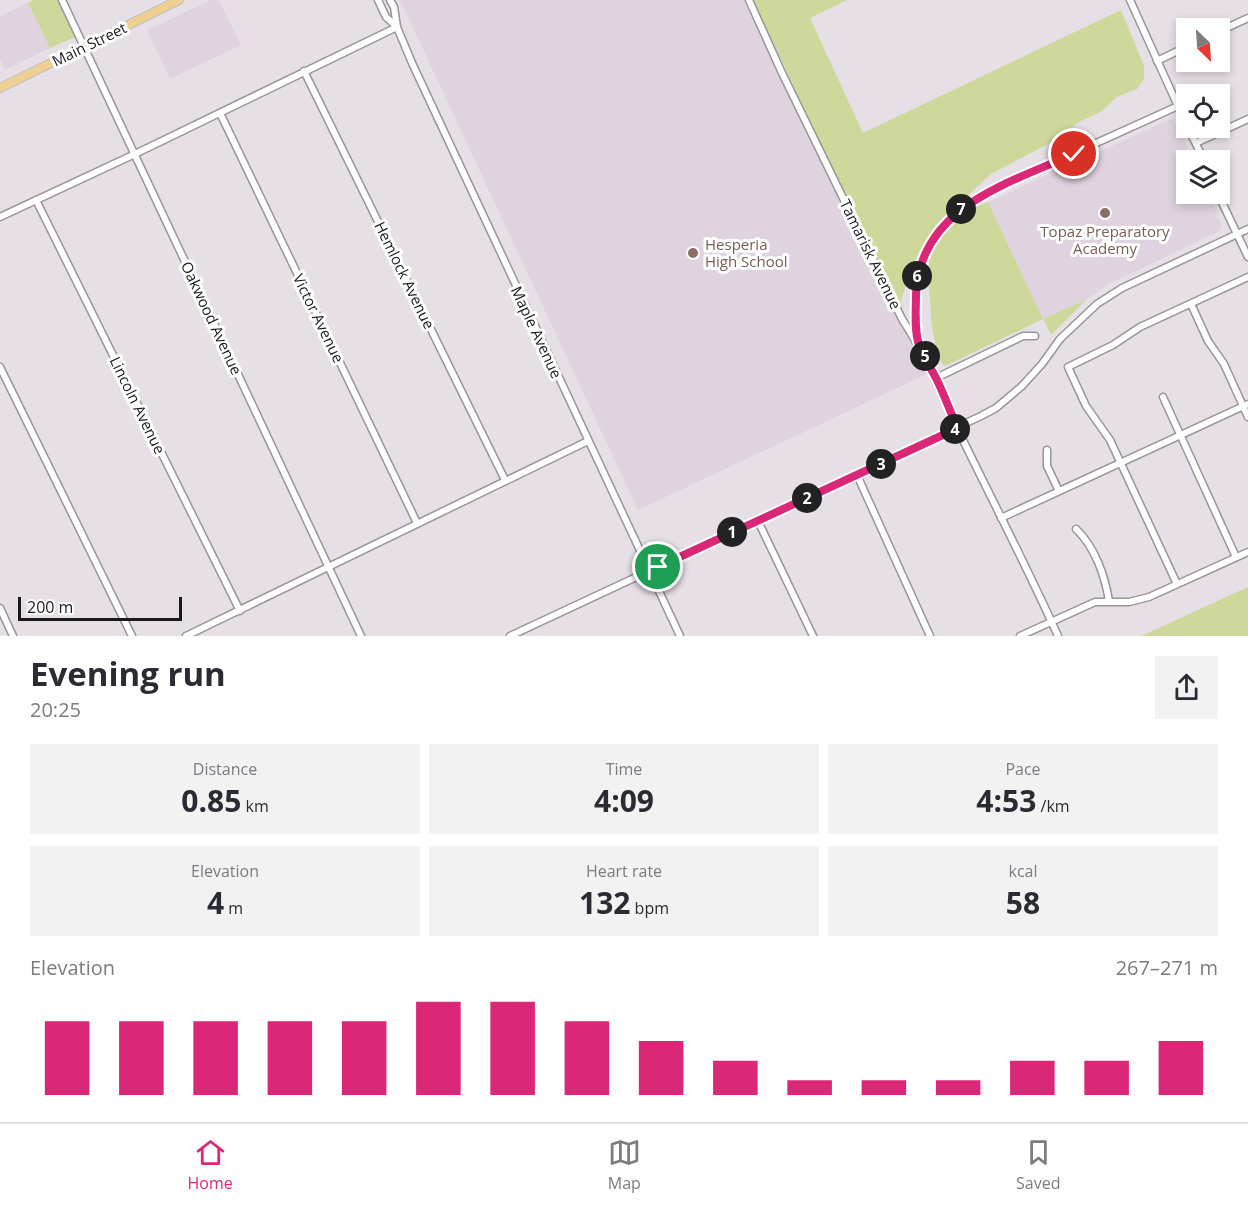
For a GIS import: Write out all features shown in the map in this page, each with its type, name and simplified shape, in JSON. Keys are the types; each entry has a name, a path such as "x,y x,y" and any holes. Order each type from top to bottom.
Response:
{"main road":[{"name":"Main Street","path":"0,88 179,0"}],"street":[{"name":"Oakwood Avenue","path":"62,0 361,636"},
{"name":"Maple Avenue","path":"378,0 387,17 397,27"},
{"name":"Maple Avenue","path":"390,0 394,7 397,27 680,636"},
{"name":"Tamarisk Avenue","path":"749,0 897,309 936,378 1058,636"},
{"path":"1130,0 1176,102"},
{"path":"1230,26 1248,18"},
{"path":"0,217 397,27"},
{"path":"1157,61 1176,52"},
{"name":"Hemlock Avenue","path":"304,71 505,480"},
{"path":"918,343 915,312 917,277 931,241 947,221 969,202 984,194 1176,107"},
{"name":"Victor Avenue","path":"220,113 417,523"},
{"path":"1196,143 1248,119"},
{"path":"1193,138 1199,150"},
{"name":"Lincoln Avenue","path":"36,200 240,610"},
{"path":"1223,204 1248,257"},
{"path":"510,636 958,428 996,408 1022,386 1060,339 1097,304 1122,288 1248,229"},
{"path":"1177,584 1110,440 1086,406 1068,367 1113,345 1140,327 1248,277"},
{"path":"1191,304 1208,341 1224,364 1246,405 1248,417"},
{"path":"936,378 1023,336 1035,336"},
{"path":"0,367 132,636"},
{"path":"1163,397 1236,557"},
{"path":"1001,518 1246,405"},
{"path":"186,636 588,441"},
{"path":"1047,450 1047,465 1059,491"},
{"path":"857,475 930,636"},
{"path":"758,521 813,636"},
{"path":"1076,529 1087,539 1105,580 1109,601"},
{"path":"1020,636 1095,602 1138,601 1248,552"},
{"path":"0,608 13,636"}],"shaded area":[{"path":"211,0 219,0 241,45 170,79 147,30"},
{"name":"Hesperia High School","path":"400,0 746,0 927,374 638,510"},
{"path":"28,3 50,48 5,70 0,59 0,16"},
{"name":"Topaz Preparatory Academy","path":"1173,118 1176,124 1176,138 1183,138 1188,150 1176,150 1176,204 1213,204 1222,225 1220,231 1111,283 1087,299 1043,319 988,202"}],"green space":[{"path":"34,0 57,0 75,37 50,48 28,3"},
{"path":"753,0 847,0 810,18 863,133 1121,10 1144,66 1144,79 1137,89 1117,97 1102,111 1079,122 1050,143 991,174 936,225 917,256 901,299 903,317"},
{"path":"988,202 1043,319 945,366 938,357 932,328 928,279 930,258 938,239 952,223 960,216"},
{"path":"1087,299 1051,335 1043,319"},
{"path":"1248,587 1248,636 1141,636"}],"place":[{"name":"Topaz Preparatory Academy","path":"1105,213"},
{"name":"Hesperia High School","path":"693,253"}],"route":[{"path":"658,567 958,428 918,343 915,312 917,277 923,257 931,241 947,221 969,202 1074,154"}]}
